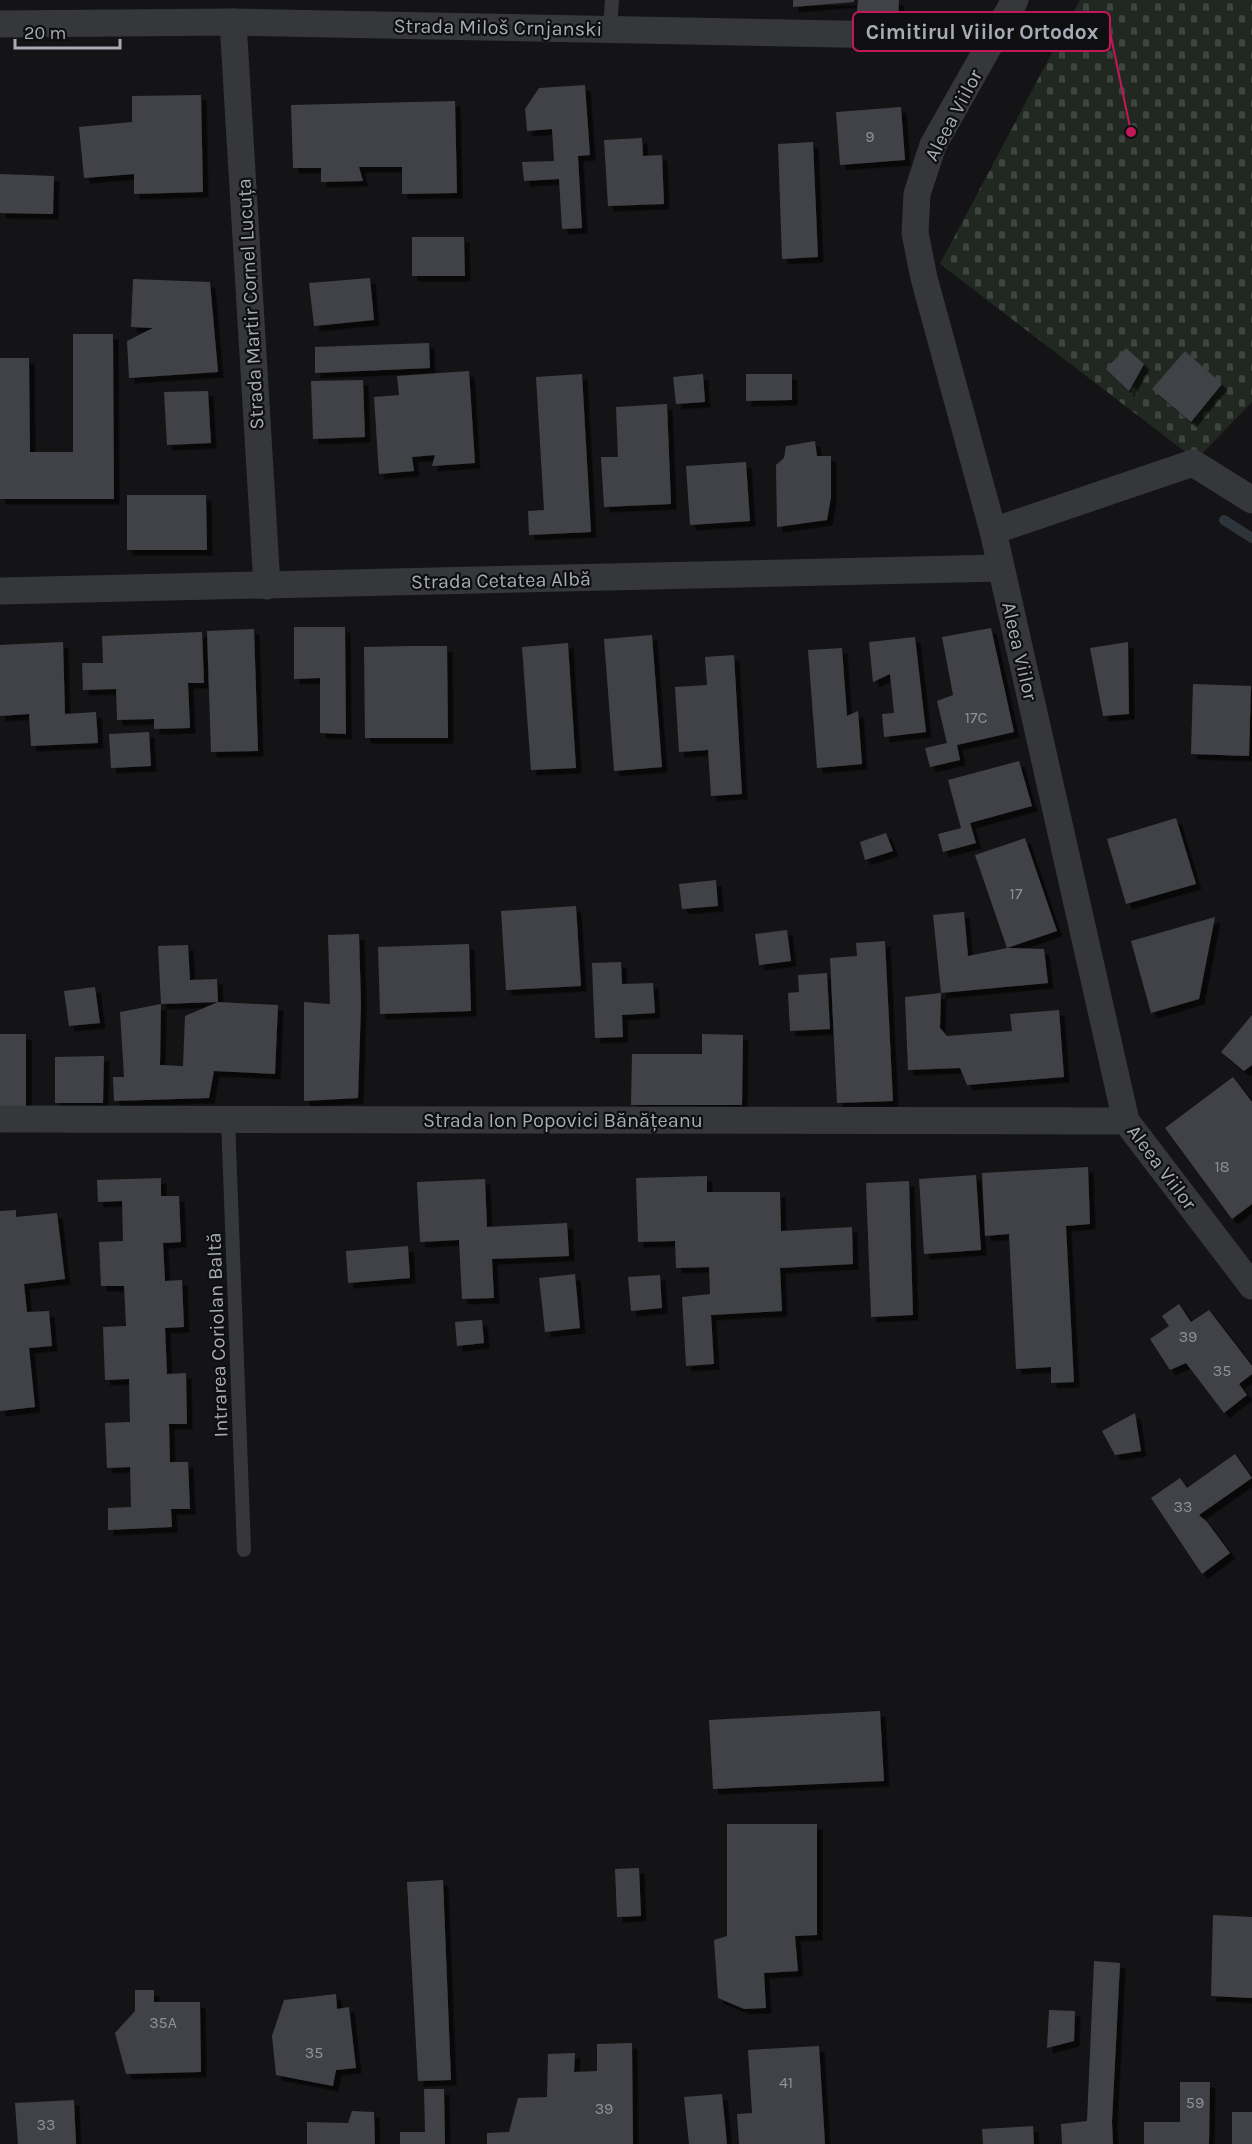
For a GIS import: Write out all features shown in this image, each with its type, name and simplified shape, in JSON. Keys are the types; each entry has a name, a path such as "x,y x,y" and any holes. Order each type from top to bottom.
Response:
{"street":[{"name":"Aleea Viilor","path":"1015,0 933,145 918,194 915,233 924,278 993,531 1126,1121 1252,1286"},
{"name":"Strada Miloš Crnjanski","path":"0,24 233,22 996,37"},
{"name":"Strada Martir Cornel Lucuța","path":"233,22 267,586"},
{"path":"993,531 1193,463 1252,500"},
{"name":"Strada Cetatea Albă","path":"0,591 1001,568"},
{"name":"Strada Ion Popovici Bănățeanu","path":"0,1119 1126,1121"}],"lane":[{"path":"610,29 612,0"},
{"name":"Intrarea Coriolan Baltă","path":"228,1119 244,1550"}],"green space":[{"path":"1080,0 1252,0 1252,402 1196,460 940,264"}],"building":[{"path":"793,0 854,0 854,2 793,7"},
{"path":"858,0 899,0 898,26 856,23"},
{"path":"585,85 590,155 578,156 582,228 562,229 559,179 524,181 522,162 554,161 552,129 527,131 525,109 539,88"},
{"path":"201,95 203,192 134,194 134,174 84,178 79,127 132,122 132,96"},
{"path":"455,101 457,193 402,194 402,167 359,167 363,181 321,182 321,168 293,168 291,105"},
{"path":"901,107 905,160 840,165 836,112"},
{"path":"642,138 643,156 662,155 664,204 608,206 604,140"},
{"path":"813,142 818,257 782,259 778,144"},
{"path":"0,174 54,176 53,214 0,213"},
{"path":"412,237 464,237 465,276 412,276"},
{"path":"370,278 374,320 314,326 309,283"},
{"path":"133,279 210,282 218,372 129,378 127,341 153,328 131,327"},
{"path":"73,334 113,334 114,499 0,499 0,358 29,358 30,452 73,452"},
{"path":"429,343 430,368 315,373 315,347"},
{"path":"1126,348 1144,364 1129,391 1106,369"},
{"path":"1185,351 1222,384 1191,422 1152,389"},
{"path":"469,371 475,463 432,466 435,455 412,457 414,471 379,474 374,397 399,395 397,376"},
{"path":"582,374 591,532 529,535 528,511 544,510 536,377"},
{"path":"703,374 705,402 676,404 673,377"},
{"path":"746,374 792,374 792,400 746,401"},
{"path":"363,380 365,437 313,439 311,381"},
{"path":"208,391 211,443 167,445 164,392"},
{"path":"667,404 671,504 604,507 601,457 618,457 616,407"},
{"path":"815,441 817,456 831,456 831,497 827,520 777,527 776,465 784,458 786,446"},
{"path":"746,462 750,521 690,525 686,466"},
{"path":"127,495 206,495 207,550 127,550"},
{"path":"294,627 345,627 346,734 320,733 320,678 294,679"},
{"path":"991,628 1014,732 957,745 960,760 930,767 925,748 947,743 937,701 953,695 942,637"},
{"path":"254,629 258,751 211,752 207,631"},
{"path":"202,632 204,683 188,683 190,728 154,729 154,719 117,720 116,689 83,690 82,663 103,663 102,636"},
{"path":"652,635 662,767 614,771 604,639"},
{"path":"915,637 926,732 884,737 882,714 894,713 890,674 873,682 869,642"},
{"path":"63,642 65,714 96,712 98,743 31,746 29,714 0,716 0,645"},
{"path":"1128,642 1129,714 1103,716 1090,648"},
{"path":"568,643 576,768 531,770 522,647"},
{"path":"447,646 448,738 365,738 364,647"},
{"path":"842,648 847,716 858,711 862,764 817,768 808,650"},
{"path":"734,655 742,794 711,796 708,750 679,752 675,687 707,685 705,657"},
{"path":"1193,684 1251,686 1249,756 1191,754"},
{"path":"149,732 151,766 111,768 109,734"},
{"path":"1019,761 1032,806 970,823 976,843 943,852 938,834 961,828 948,780"},
{"path":"1176,818 1196,884 1126,904 1107,839"},
{"path":"886,833 893,851 865,860 860,842"},
{"path":"1025,838 1057,931 1007,948 975,855"},
{"path":"716,880 718,906 682,909 679,884"},
{"path":"576,906 581,986 506,990 501,911"},
{"path":"964,912 968,956 1007,948 1044,949 1048,983 941,993 933,915"},
{"path":"1215,917 1199,999 1151,1013 1131,941"},
{"path":"787,930 791,961 759,965 755,934"},
{"path":"359,934 361,1004 358,1098 304,1101 304,1002 330,1004 328,935"},
{"path":"885,941 893,1101 837,1103 830,958 857,956 856,943"},
{"path":"469,944 471,1011 380,1014 378,947"},
{"path":"188,945 190,980 217,979 218,1002 161,1004 158,946"},
{"path":"621,962 622,984 653,983 655,1013 622,1015 623,1037 595,1038 592,963"},
{"path":"827,973 830,1029 790,1031 788,993 799,992 798,975"},
{"path":"95,987 100,1023 69,1026 64,991"},
{"path":"941,993 940,1028 947,1036 1012,1031 1010,1014 1059,1010 1064,1077 967,1085 960,1068 908,1070 905,997"},
{"path":"218,1002 278,1005 275,1074 214,1071 209,1098 114,1101 113,1077 124,1077 120,1012 161,1004 160,1065 183,1066 185,1016"},
{"path":"1252,1015 1252,1065 1244,1071 1221,1052"},
{"path":"0,1034 26,1034 26,1106 0,1107"},
{"path":"702,1034 743,1035 742,1105 631,1105 632,1054 702,1054"},
{"path":"104,1056 103,1103 55,1103 55,1057"},
{"path":"1233,1077 1252,1102 1252,1204 1232,1219 1165,1128"},
{"path":"1088,1167 1090,1224 1066,1226 1074,1382 1051,1383 1051,1367 1016,1369 1009,1234 985,1236 982,1173"},
{"path":"976,1175 981,1250 924,1254 919,1179"},
{"path":"707,1176 707,1192 780,1192 781,1231 852,1227 853,1264 780,1268 782,1311 711,1315 714,1364 686,1366 682,1297 710,1294 709,1267 676,1268 675,1241 638,1242 636,1178"},
{"path":"161,1178 161,1196 179,1196 181,1242 163,1243 165,1281 182,1280 184,1327 165,1328 167,1374 186,1373 187,1424 169,1424 170,1462 188,1462 190,1509 171,1509 172,1527 108,1530 108,1508 131,1507 130,1467 107,1468 105,1423 130,1422 129,1379 105,1380 103,1327 126,1326 124,1286 101,1286 99,1242 123,1241 122,1201 98,1202 97,1180"},
{"path":"485,1179 487,1227 567,1223 569,1256 492,1259 494,1298 462,1299 459,1240 420,1242 417,1182"},
{"path":"909,1181 913,1315 871,1317 866,1183"},
{"path":"16,1210 16,1217 57,1213 65,1279 24,1284 27,1312 49,1311 52,1346 29,1348 35,1407 0,1411 0,1211"},
{"path":"408,1246 410,1278 348,1283 346,1251"},
{"path":"575,1274 580,1328 545,1332 539,1278"},
{"path":"660,1275 662,1308 631,1311 628,1277"},
{"path":"1179,1304 1191,1322 1209,1310 1252,1366 1252,1374 1239,1384 1247,1395 1224,1413 1186,1363 1170,1370 1150,1339 1169,1326 1162,1316"},
{"path":"482,1320 484,1343 457,1346 455,1322"},
{"path":"1135,1413 1141,1451 1115,1455 1102,1431"},
{"path":"1235,1454 1252,1478 1199,1515 1230,1553 1202,1574 1151,1498 1180,1478 1187,1488"},
{"path":"880,1711 884,1781 713,1789 709,1720"},
{"path":"727,1824 817,1824 817,1935 795,1936 798,1971 764,1973 766,2008 744,2009 718,1998 714,1940 727,1936"},
{"path":"639,1868 641,1916 617,1917 615,1869"},
{"path":"443,1880 451,2080 418,2081 407,1882"},
{"path":"1213,1915 1252,1917 1252,1998 1211,1996"},
{"path":"1094,1961 1120,1963 1112,2122 1113,2144 1062,2144 1061,2124 1087,2121"},
{"path":"135,1990 154,1990 154,2002 200,2002 201,2072 126,2074 115,2033 135,2011"},
{"path":"336,1994 337,2009 349,2007 356,2068 336,2070 333,2086 276,2075 272,2036 284,2000"},
{"path":"1049,2010 1075,2011 1074,2041 1047,2048"},
{"path":"632,2043 633,2144 487,2144 487,2133 509,2132 518,2098 547,2097 548,2054 575,2053 574,2072 597,2071 597,2044"},
{"path":"819,2046 825,2144 739,2144 737,2114 752,2113 748,2050"},
{"path":"1180,2082 1210,2082 1209,2144 1144,2144 1144,2122 1180,2122"},
{"path":"424,2089 444,2089 445,2144 400,2144 400,2132 425,2132"},
{"path":"722,2094 727,2144 689,2144 684,2097"},
{"path":"74,2100 76,2144 18,2144 15,2103"},
{"path":"352,2111 374,2112 375,2144 307,2144 307,2122 348,2123"},
{"path":"1232,2112 1252,2112 1252,2144 1232,2144"},
{"path":"1033,2126 1034,2144 983,2144 982,2129"}],"waterway":[{"path":"1224,520 1252,538"}],"place":[{"name":"Cimitirul Viilor Ortodox","path":"1131,132"}]}
